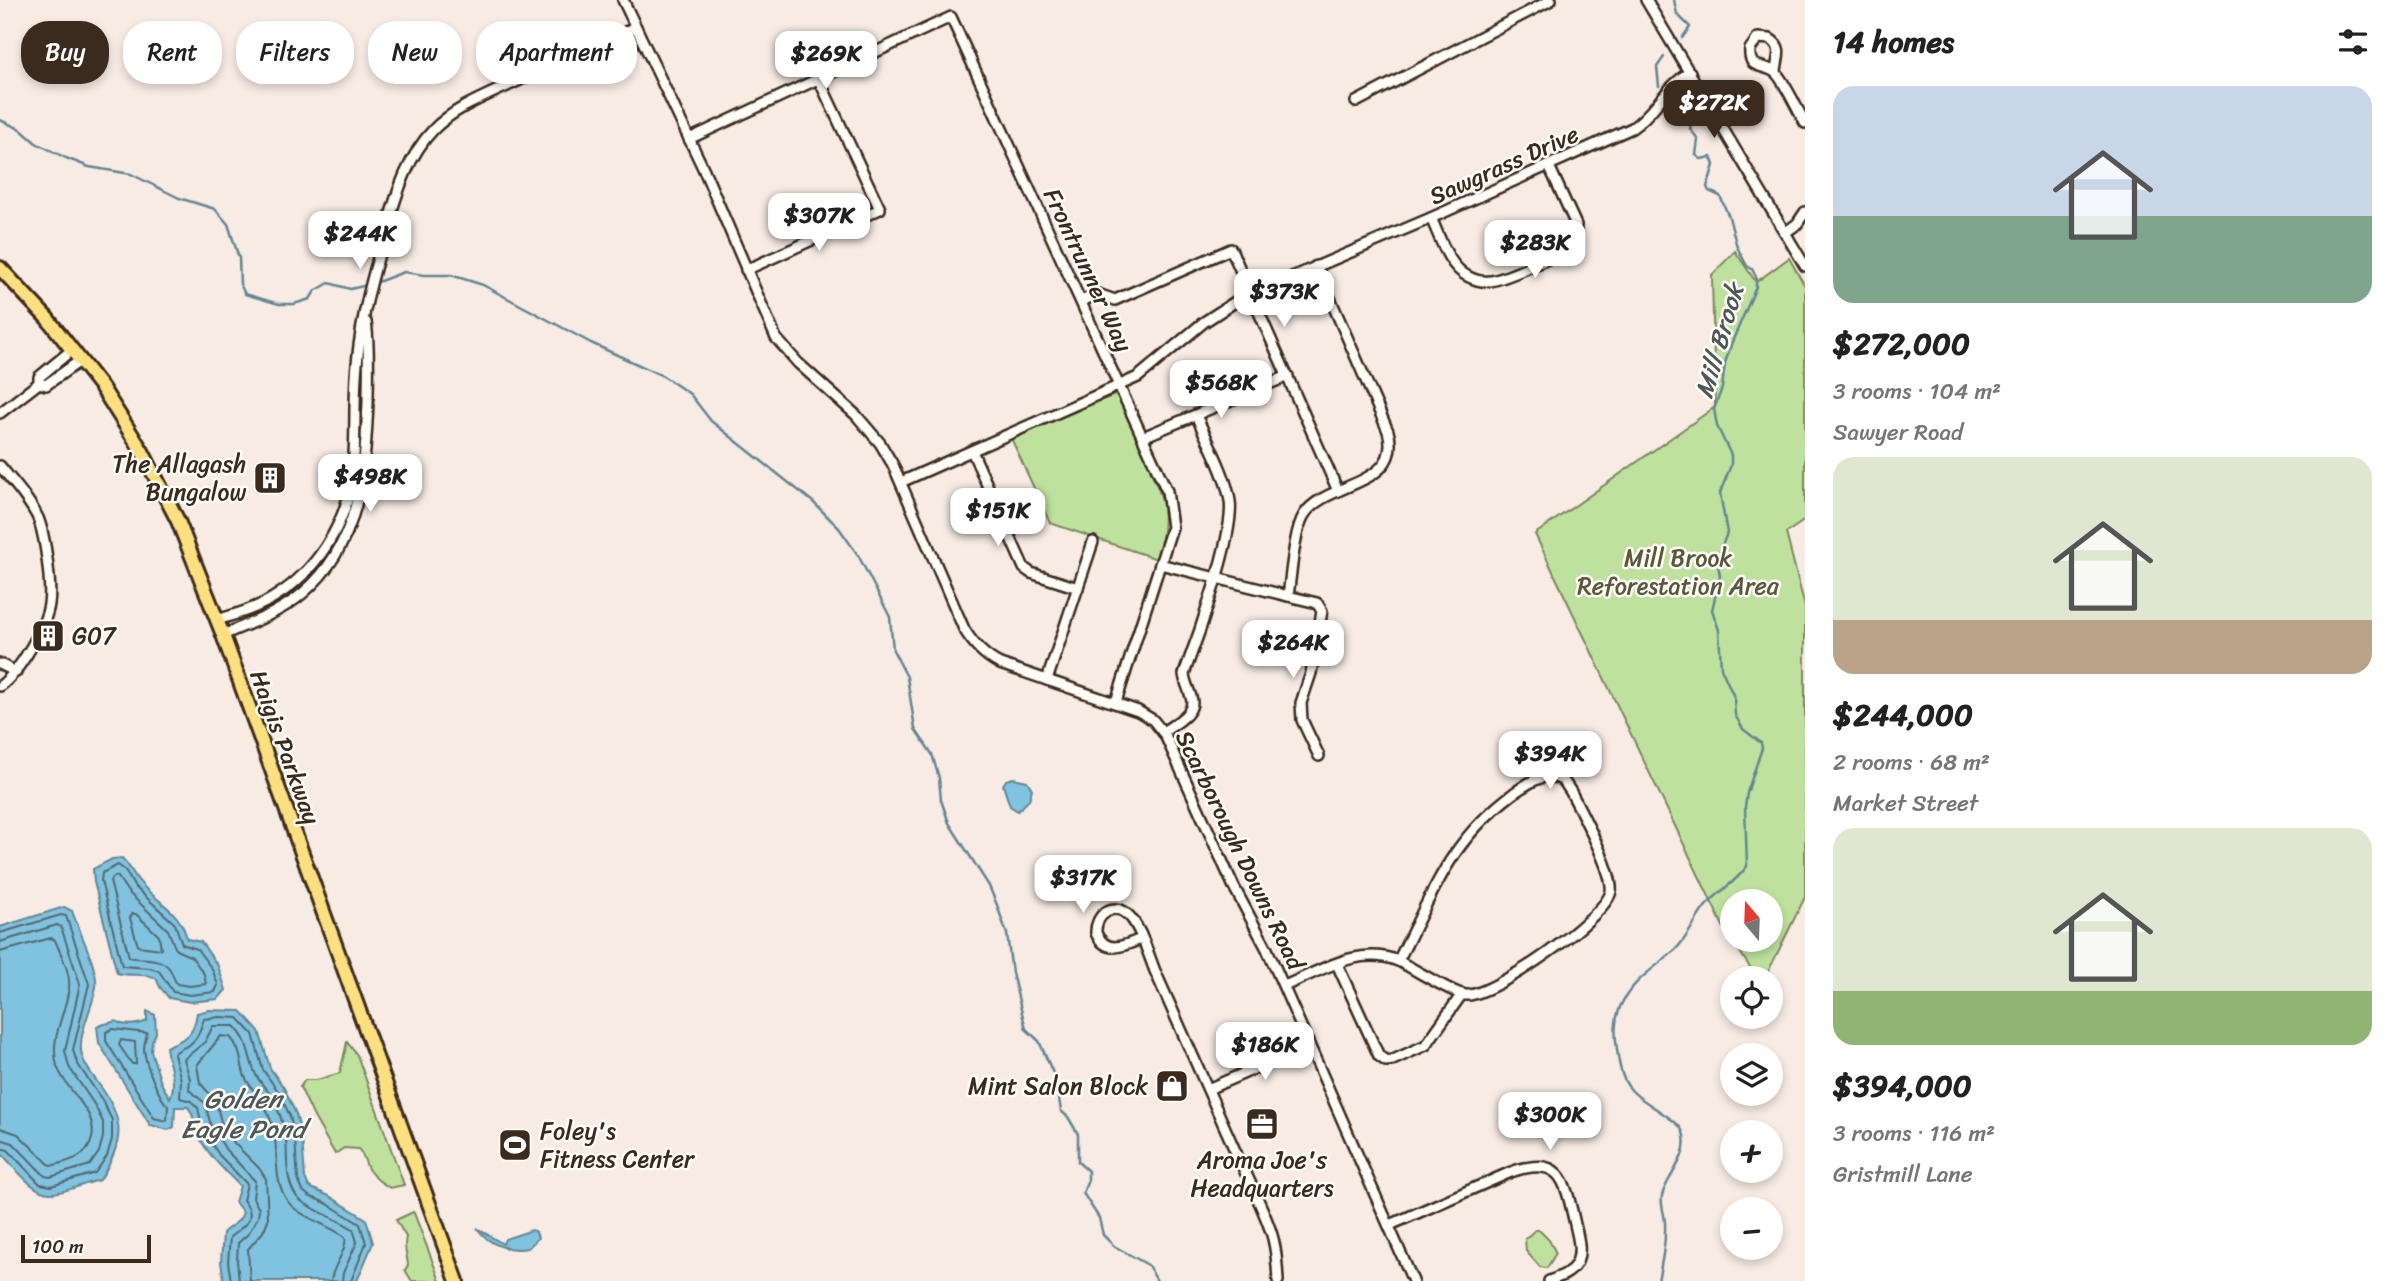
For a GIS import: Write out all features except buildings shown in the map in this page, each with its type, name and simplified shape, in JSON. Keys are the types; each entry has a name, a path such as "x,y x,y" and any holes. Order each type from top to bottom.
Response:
{"main road":[{"name":"Haigis Parkway","path":"0,268 32,300 114,405 156,476 189,546 457,1281"}],"street":[{"name":"Scarborough Downs Road","path":"623,0 633,21"},
{"path":"1356,102 1551,0"},
{"path":"1646,0 1805,266"},
{"name":"Frontrunner Way","path":"818,79 951,17 1167,491 1172,527 1116,702"},
{"name":"Scarborough Downs Road","path":"637,29 689,139 776,338 870,431 893,465 971,641 994,661 1116,702 1148,716 1170,743 1234,887 1284,986 1413,1281"},
{"path":"746,270 880,209 813,67"},
{"name":"Sawgrass Drive","path":"901,482 1120,386 1154,365 1215,315 1252,294 1431,218 1639,124 1671,86 1690,72"},
{"path":"1776,74 1805,123"},
{"path":"689,139 818,79"},
{"path":"217,620 252,609 276,596 297,580 315,561 334,534 351,481 356,364 364,313 397,192 417,152 434,130 478,100 513,84"},
{"path":"1431,218 1457,268 1480,281 1497,280 1560,253 1574,239 1576,225 1549,166"},
{"path":"1786,232 1797,224 1805,212"},
{"path":"1081,301 1098,294 1115,300 1231,249 1338,491"},
{"path":"1288,596 1301,520 1312,505 1380,469 1387,459 1390,438 1316,266"},
{"path":"223,635 289,604 305,592 324,572 340,549 351,525 363,472 367,430 369,340 364,313"},
{"path":"0,413 39,383 39,377 77,355"},
{"path":"1143,437 1288,376"},
{"path":"1163,732 1186,715 1192,706 1193,701 1184,674 1215,579 1230,522 1231,504 1227,490 1196,415"},
{"path":"972,451 1024,568 1031,573 1078,588"},
{"path":"0,466 39,521 49,595 46,615 16,672 0,686"},
{"path":"1047,680 1093,542"},
{"path":"1160,564 1317,603 1322,611 1311,673 1301,703 1302,720 1319,756"},
{"path":"0,664 16,672"},
{"path":"1284,986 1358,956 1370,954 1398,961 1462,994 1475,994 1524,968 1576,932 1610,896 1609,876 1571,792 1560,778 1547,776 1536,779 1503,802 1467,835 1441,876 1398,961"},
{"path":"1141,939 1123,946 1109,947 1096,933 1098,920 1108,911 1116,909 1125,912 1133,921 1208,1089 1271,1232 1278,1281"},
{"path":"1337,964 1379,1056 1386,1061 1429,1043 1462,994"},
{"path":"1208,1089 1309,1045"},
{"path":"1390,1225 1511,1172 1530,1166 1547,1167 1558,1173 1564,1183 1579,1247 1578,1259 1571,1270 1549,1281"}],"green space":[{"name":"Mill Brook Reforestation Area","path":"1735,251 1756,282 1789,258 1805,286 1805,520 1786,533 1805,607 1805,897 1783,942 1783,889 1720,889 1720,920 1535,534 1715,407 1712,275"},
{"path":"1117,394 1122,398 1149,457 1162,501 1163,526 1157,559 1050,523 1011,438"},
{"name":"Mill Brook Reforestation Area","path":"1740,952 1778,952 1771,966 1749,966"},
{"path":"347,1042 357,1055 404,1185 390,1188 378,1180 368,1169 358,1149 344,1148 335,1154 300,1087 305,1080 317,1080 340,1073"},
{"path":"413,1212 440,1281 412,1281 405,1270 408,1265 406,1237 396,1220"},
{"path":"1535,1230 1539,1230 1549,1240 1556,1253 1547,1268 1540,1267 1526,1251 1525,1239"}],"water":[{"path":"1013,778 1027,781 1032,789 1029,800 1018,811 1010,806 1003,785 1006,780"},
{"path":"122,858 145,888 173,913 187,939 201,942 218,966 226,990 218,999 190,1002 169,998 156,978 117,973 93,869 112,859"},
{"path":"64,907 72,911 96,980 82,1035 82,1054 87,1067 114,1108 118,1131 114,1154 100,1180 51,1193 30,1184 0,1152 0,927"},
{"name":"Golden Eagle Pond","path":"209,1010 241,1011 259,1031 270,1068 284,1088 296,1114 302,1138 305,1178 309,1187 366,1219 373,1243 357,1281 224,1281 221,1262 223,1233 242,1216 243,1212 235,1202 240,1186 206,1148 197,1133 188,1107 175,1107 174,1127 168,1130 150,1125 99,1043 97,1026 116,1021 136,1024 147,1021 147,1011 155,1015 156,1033 151,1051 161,1083 170,1098 173,1080 166,1047 191,1032 197,1013"},
{"path":"477,1228 503,1244 505,1239 532,1230 538,1238 528,1248 506,1248 487,1239"}],"waterway":[{"name":"Mill Brook","path":"1674,0 1677,14 1690,27 1682,38"},
{"name":"Mill Brook","path":"1659,86 1657,67 1664,57"},
{"name":"Mill Brook","path":"1658,1281 1665,1238 1662,1196 1681,1158 1685,1141 1679,1125 1632,1091 1622,1075 1615,1033 1617,1018 1630,990 1680,945 1705,907 1747,866 1745,807 1762,748 1761,743 1743,729 1735,715 1734,697 1721,668 1719,630 1712,610 1720,576 1717,559 1727,533 1720,493 1731,465 1731,455 1717,426 1714,409 1722,388 1725,363 1756,287 1756,277 1737,247 1720,196 1709,191 1707,187 1714,165 1711,157 1701,159 1696,155 1698,139 1690,129 1694,106 1677,100"},
{"path":"0,120 20,129 36,143 66,158 89,167 131,174 179,198 215,209 228,224 239,258 240,284 245,294 279,304 294,304 310,299 315,291 329,283 350,289 368,285"},
{"path":"375,283 404,272 451,275 483,285 591,343 663,376 690,394 711,421 813,502 839,528 858,555 890,617 893,650 907,677 915,729 932,754 939,778 941,800 949,823 989,886 997,905 1007,934 1012,973 1026,1029 1039,1041 1056,1080 1061,1111 1078,1134 1078,1162 1088,1171 1083,1193 1099,1218 1103,1235 1114,1246 1148,1265 1157,1281"}],"place":[{"name":"The Allagash Bungalow","path":"270,478"},
{"name":"G07","path":"48,636"},
{"name":"Mint Salon Block","path":"1172,1086"},
{"name":"Aroma Joe's Headquarters","path":"1262,1124"},
{"name":"Foley's Fitness Center","path":"515,1145"}]}
